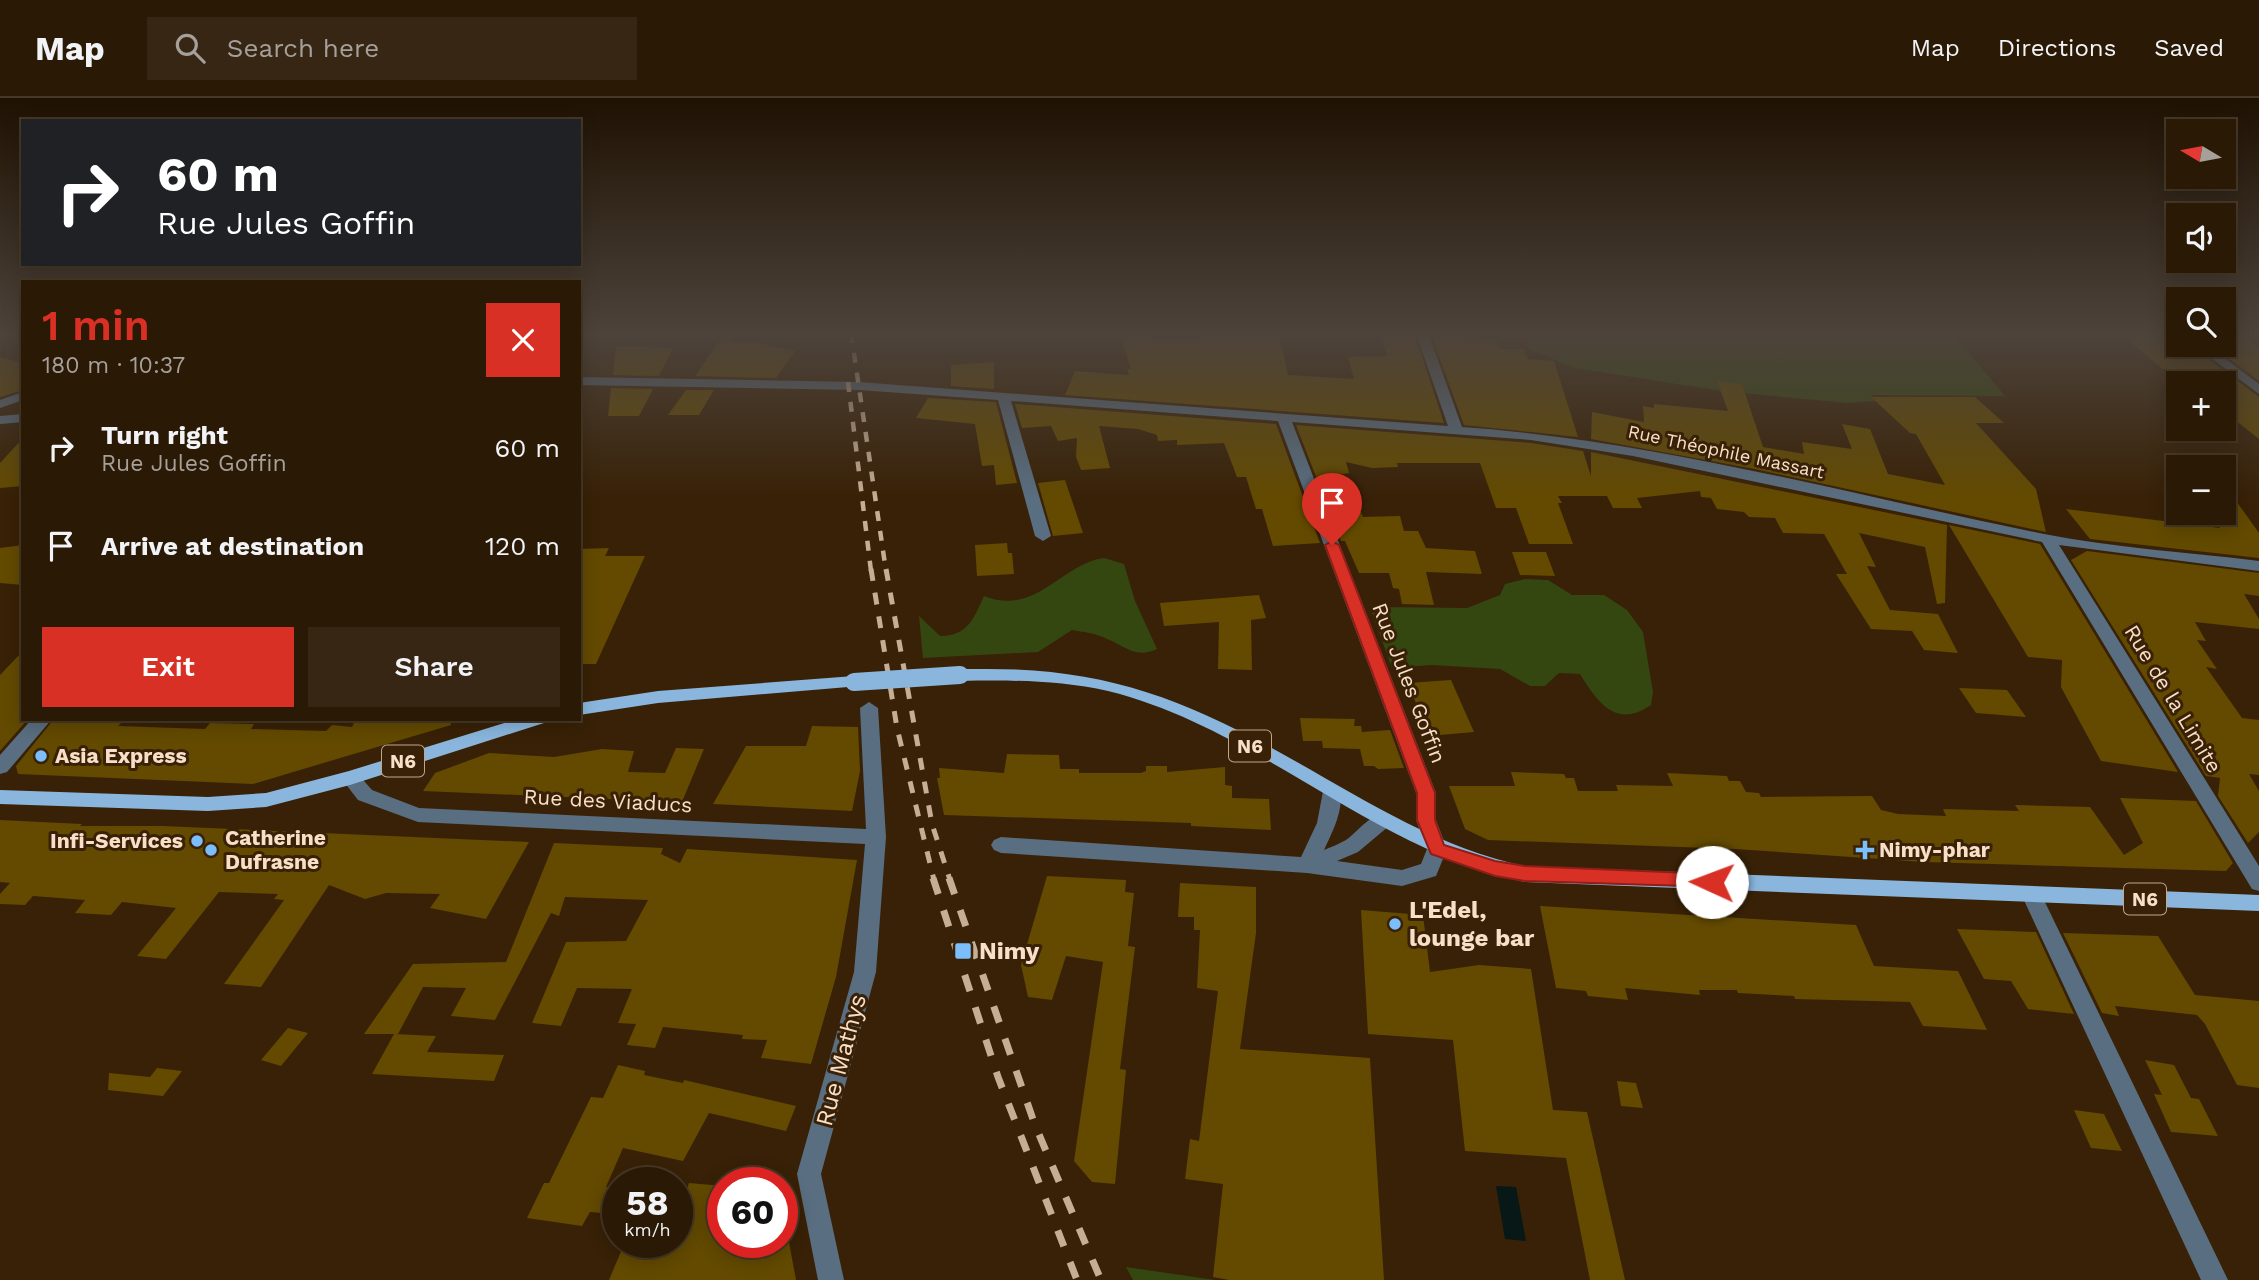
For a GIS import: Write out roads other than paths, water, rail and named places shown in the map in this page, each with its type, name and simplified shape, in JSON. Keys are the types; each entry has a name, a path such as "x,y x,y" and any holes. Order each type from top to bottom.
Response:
{"main road":[{"name":"N6","path":"581,709 658,697 854,682 960,675 1045,675 1079,680 1146,697 1226,733 1437,849 1495,869 1525,874 2259,903"},
{"name":"N6","path":"0,797 237,804 266,800 350,778 532,721"}],"street":[{"name":"Rue Théophile Massart","path":"898,388 1456,429 1578,442 2048,539 2259,566"},
{"path":"1442,388 1456,429"},
{"path":"1003,395 1043,536"},
{"path":"0,404 21,397"},
{"name":"Rue Jules Goffin","path":"1283,416 1426,793 1426,820 1437,849"},
{"path":"0,420 21,418"},
{"name":"Rue de la Limite","path":"2048,539 2259,883"},
{"name":"Rue Mathys","path":"831,1280 809,1174 865,972 876,837 869,708"},
{"path":"0,766 41,721"},
{"name":"Rue des Viaducs","path":"350,778 365,795 418,815 876,837"},
{"path":"1307,865 1327,823 1332,791"},
{"path":"1307,865 1351,847 1382,821"},
{"path":"1001,845 1307,865 1402,878 1429,870 1437,849"},
{"path":"2032,895 2215,1280"}],"railway":[{"path":"849,388 871,571"},
{"path":"859,388 886,571"},
{"path":"871,569 897,728 934,880"},
{"path":"886,569 932,824 950,880"},
{"path":"933,878 998,1077 1077,1280"},
{"path":"949,878 1035,1125 1101,1280"}],"place":[{"name":"Asia Express","path":"41,756"},
{"name":"Infi-Services","path":"197,841"},
{"name":"Catherine Dufrasne","path":"211,850"},
{"name":"Nimy-phar","path":"1865,850"},
{"name":"L'Edel, lounge bar","path":"1395,924"},
{"name":"Nimy","path":"963,951"}]}
